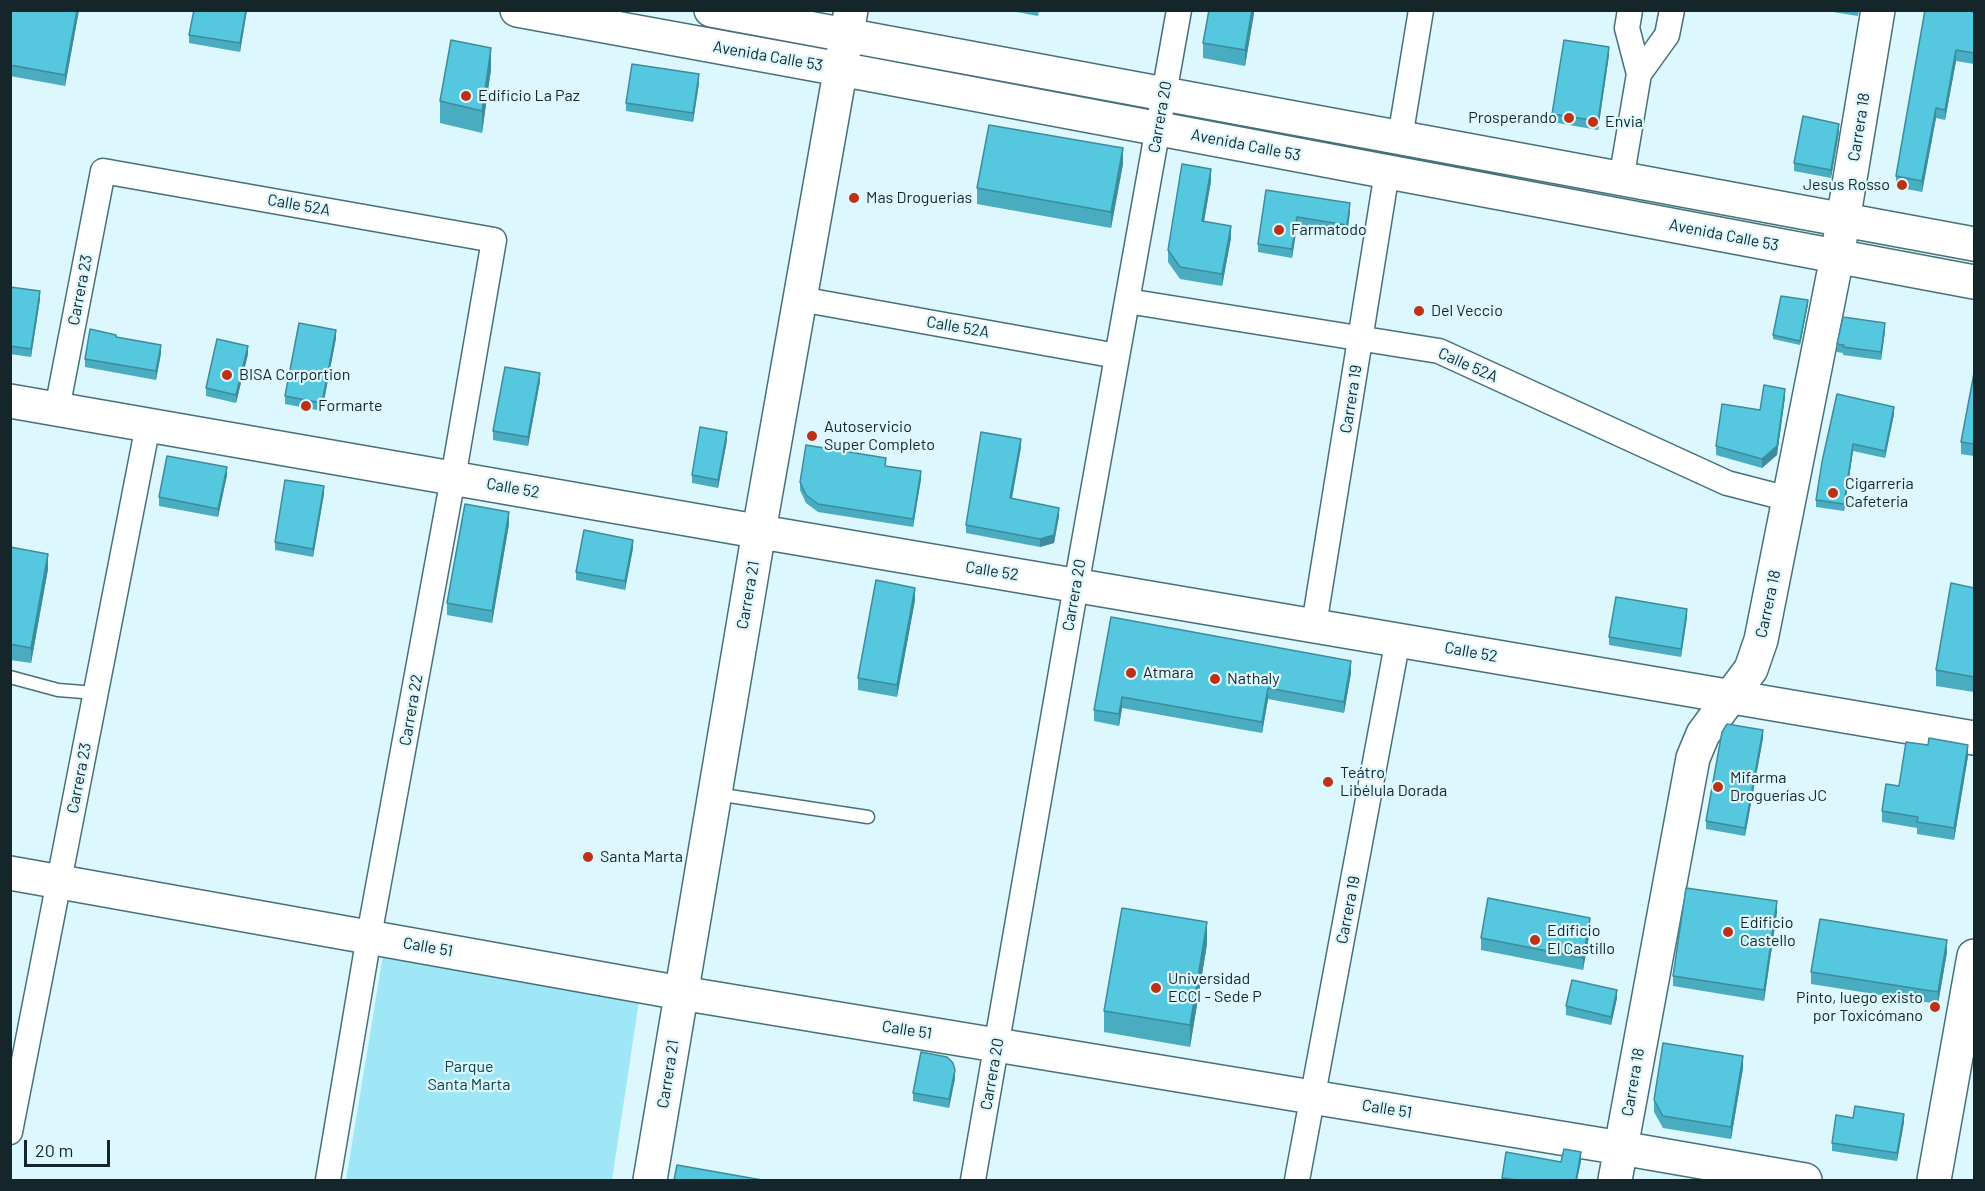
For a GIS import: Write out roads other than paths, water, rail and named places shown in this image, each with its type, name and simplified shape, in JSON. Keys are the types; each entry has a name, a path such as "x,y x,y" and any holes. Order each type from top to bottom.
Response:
{"street":[{"name":"Avenida Calle 53","path":"517,10 1974,282"},
{"path":"711,10 849,23 1165,94 1974,244"},
{"name":"Carrera 20","path":"973,1180 1179,10"},
{"path":"1400,138 1421,10"},
{"path":"1630,10 1627,28 1640,74"},
{"path":"1621,180 1640,74 1667,35 1672,10"},
{"name":"Carrera 18","path":"1615,1180 1693,758 1702,734 1750,669 1761,640 1844,221 1878,10"},
{"name":"Carrera 21","path":"650,1180 759,531 849,23"},
{"name":"Calle 52A","path":"103,171 494,240"},
{"name":"Carrera 23","path":"57,409 103,171"},
{"name":"Carrera 19","path":"1314,625 1387,172"},
{"name":"Carrera 22","path":"328,1180 369,936 494,240"},
{"name":"Calle 52A","path":"800,299 1117,356"},
{"name":"Calle 52A","path":"1127,301 1439,351 1727,483 1789,499"},
{"name":"Calle 52","path":"10,401 1974,738"},
{"name":"Carrera 23","path":"10,1132 148,425"},
{"name":"Carrera 19","path":"1297,1180 1398,639"},
{"name":"Calle 51","path":"10,873 681,993 1805,1180"},
{"path":"1934,1180 1974,956"}],"lane":[{"path":"10,677 58,690 96,693"},
{"path":"715,794 868,817"}],"place":[{"name":"Edificio La Paz","path":"466,96"},
{"name":"Prosperando","path":"1569,118"},
{"name":"Envia","path":"1593,122"},
{"name":"Jesus Rosso","path":"1902,185"},
{"name":"Mas Droguerias","path":"854,198"},
{"name":"Farmatodo","path":"1279,230"},
{"name":"Del Veccio","path":"1419,311"},
{"name":"BISA Corportion","path":"227,375"},
{"name":"Formarte","path":"306,406"},
{"name":"Autoservicio Super Completo","path":"812,436"},
{"name":"Cigarreria Cafeteria","path":"1833,493"},
{"name":"Atmara","path":"1131,673"},
{"name":"Nathaly","path":"1215,679"},
{"name":"Teátro Libélula Dorada","path":"1328,782"},
{"name":"Mifarma Droguerías JC","path":"1718,787"},
{"name":"Santa Marta","path":"588,857"},
{"name":"Edificio Castello","path":"1728,932"},
{"name":"Edificio El Castillo","path":"1535,940"},
{"name":"Universidad ECCI - Sede P","path":"1156,988"},
{"name":"Pinto, luego existo por Toxicómano","path":"1935,1007"}],"park label":[{"name":"Parque Santa Marta","path":"469,1076"}]}
